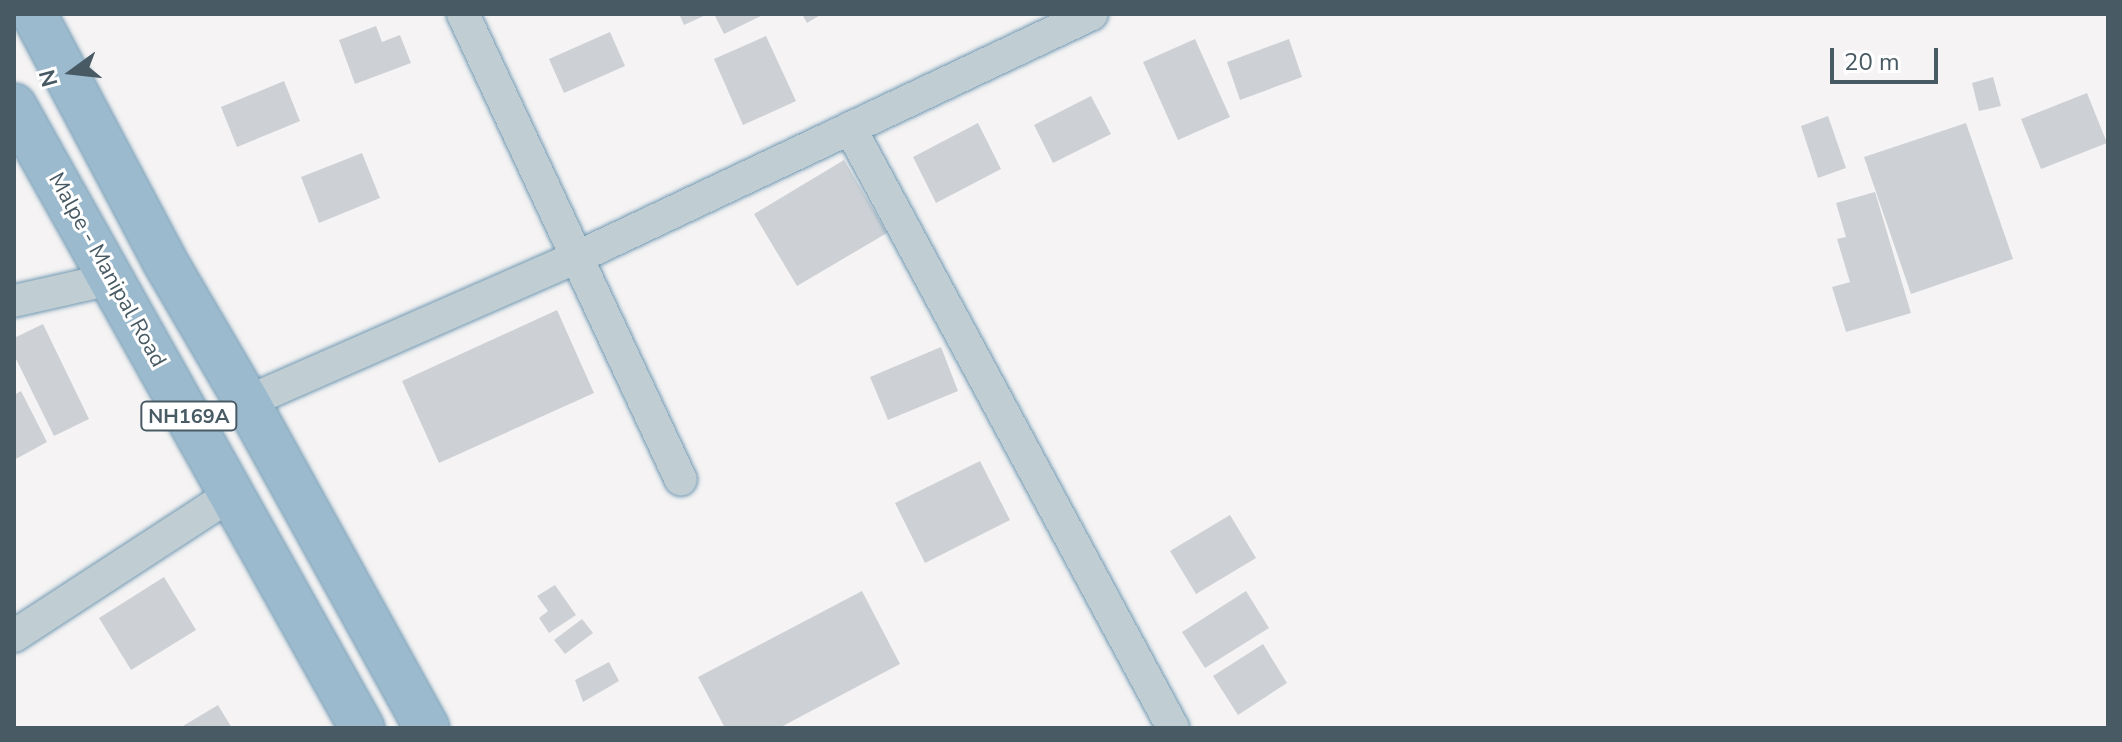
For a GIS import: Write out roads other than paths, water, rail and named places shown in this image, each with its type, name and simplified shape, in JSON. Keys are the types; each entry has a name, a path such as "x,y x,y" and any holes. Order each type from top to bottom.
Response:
{"highway":[{"name":"NH169A","path":"34,14 164,260 247,402 427,728"},
{"name":"Malpe - Manipal Road","path":"14,106 362,728"},
{"path":"45,160 97,134"}],"street":[{"path":"463,14 580,256 681,480"},
{"path":"247,402 580,256 1092,14"},
{"path":"850,128 1173,728"},
{"path":"14,301 112,279"},
{"path":"14,636 232,494"}]}
